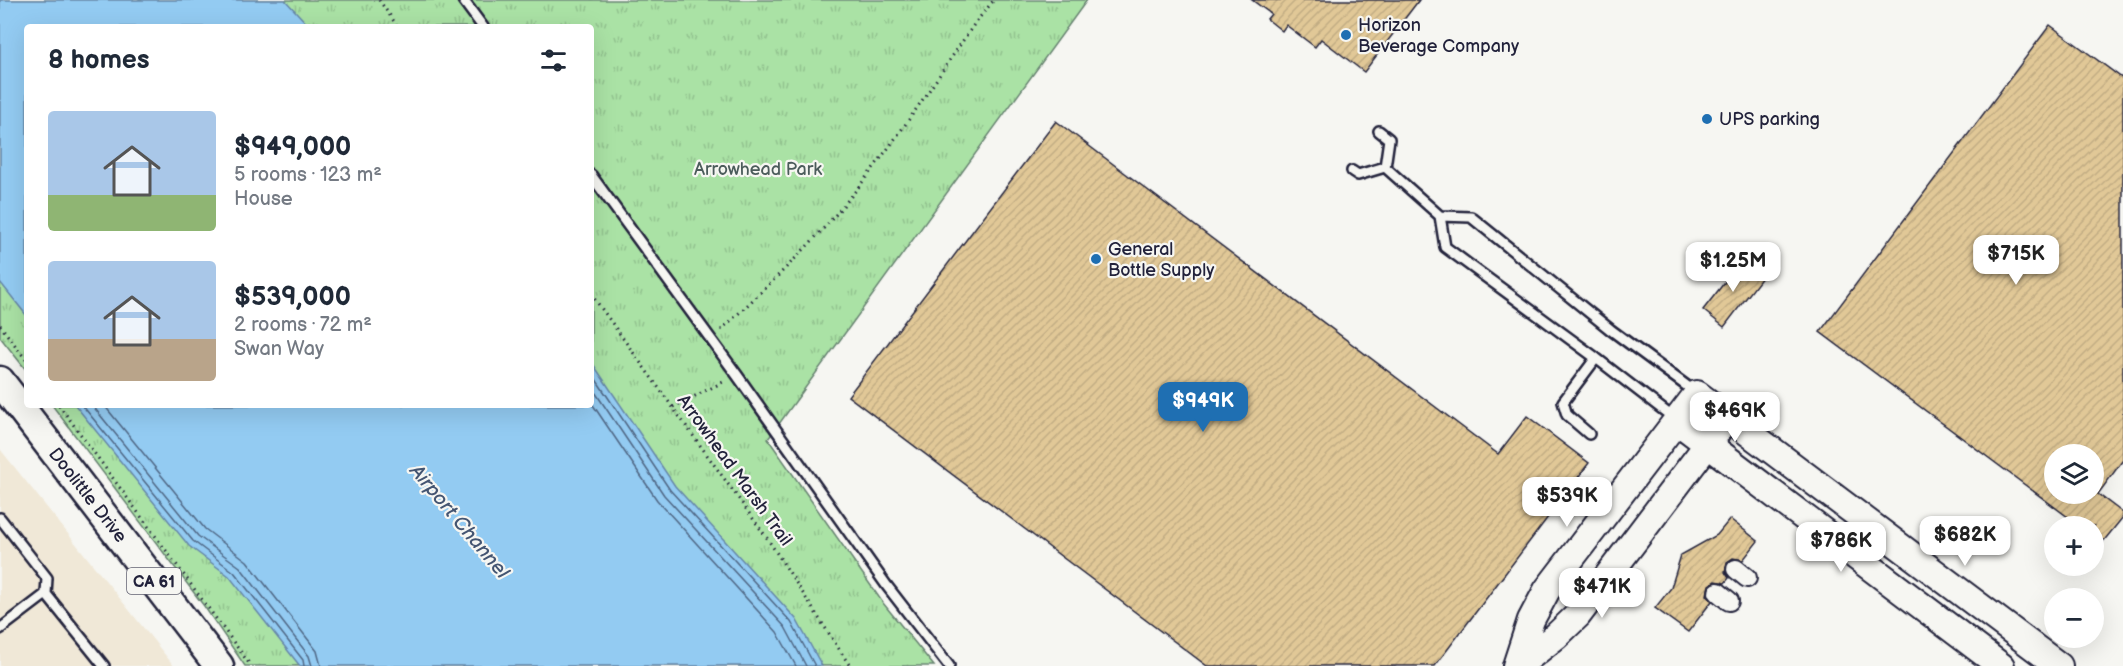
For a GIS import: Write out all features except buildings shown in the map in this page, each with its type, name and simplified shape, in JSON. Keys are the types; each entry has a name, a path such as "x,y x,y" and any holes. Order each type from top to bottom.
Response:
{"main road":[{"name":"Doolittle Drive","path":"0,381 219,666"},
{"path":"1517,666 1530,620 1547,590 1697,394 2059,666"},
{"path":"1517,666 1556,636 1578,615 1727,417"},
{"path":"1677,421 2001,666"}],"lane":[{"path":"463,0 481,24"},
{"path":"1379,131 1389,139 1385,167"},
{"path":"1352,171 1358,175 1385,167"},
{"path":"1385,167 1440,216 1445,247 1677,421"},
{"path":"594,179 887,586 949,666"},
{"path":"1440,216 1471,217 1611,330 1697,394"},
{"path":"1590,434 1567,415 1563,402 1596,358"},
{"path":"0,518 47,578 46,594 104,666"},
{"path":"0,629 46,594"}],"path":[{"path":"379,0 396,24"},
{"path":"711,340 781,273 830,221 872,169 975,23 994,0"},
{"name":"Arrowhead Marsh Trail","path":"594,298 767,538 850,666"},
{"path":"0,325 24,358"},
{"path":"673,407 737,375"},
{"path":"61,408 251,666"}],"shaded area":[{"path":"0,449 154,641 174,666 0,666"}],"green space":[{"name":"Arrowhead Park","path":"0,0 1087,0 768,439 883,603 934,666 245,666 204,606 54,408 594,408 594,24 24,24 24,367 0,337"}],"water":[{"path":"0,0 285,0 307,24 24,24 24,312 0,282"},
{"name":"Airport Channel","path":"594,365 675,486 796,619 822,666 300,666 229,576 189,546 77,408 594,408"}],"place":[{"name":"Horizon Beverage Company","path":"1346,35"},
{"name":"UPS parking","path":"1707,119"},
{"name":"General Bottle Supply","path":"1096,259"}]}
